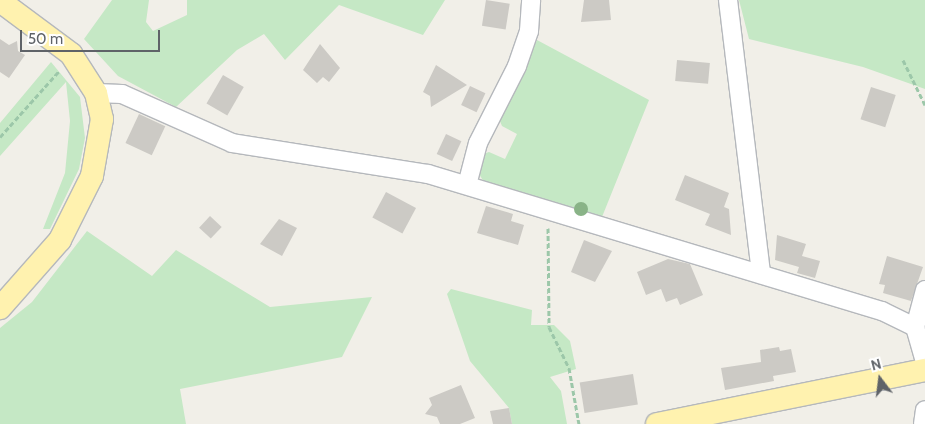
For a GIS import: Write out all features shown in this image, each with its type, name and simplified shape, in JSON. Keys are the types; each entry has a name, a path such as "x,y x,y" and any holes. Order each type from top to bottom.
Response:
{"main road":[{"path":"0,1 71,54 96,93 101,136 92,176 60,240 0,308"},
{"path":"657,424 925,370"}],"street":[{"path":"467,185 478,143 516,66 528,31 531,0"},
{"path":"728,0 761,274"},
{"path":"96,93 122,94 232,143 428,174 467,185 882,311 915,328"},
{"path":"925,290 915,328 925,363"},
{"path":"923,424 925,410"}],"path":[{"path":"0,138 71,54"},
{"path":"903,60 925,106"},
{"path":"548,210 546,314 569,368 579,424"}],"green space":[{"path":"112,0 149,0 146,22 153,31 187,15 187,0 445,0 423,35 339,5 285,60 264,34 237,50 176,107 118,76 84,39"},
{"path":"739,0 925,0 925,89 863,67 749,39"},
{"path":"537,40 649,100 602,217 484,182 479,174 483,154 489,152 505,159 517,134 502,126 499,119"},
{"path":"51,62 80,97 85,138 79,169 50,229 43,229 65,173 70,121 66,82 0,156 0,123"},
{"path":"87,231 152,276 176,250 270,307 372,297 342,357 180,389 186,424 0,424 0,328 32,302"},
{"path":"451,289 532,310 531,325 554,325 570,341 576,369 550,377 561,391 567,424 512,424 509,408 470,361 447,294"}],"building":[{"path":"486,0 510,4 506,29 482,26"},
{"path":"584,0 609,0 611,20 581,22"},
{"path":"0,39 9,45 17,41 18,51 25,55 9,78 0,72"},
{"path":"320,44 340,68 329,82 323,77 317,83 303,70"},
{"path":"677,60 710,63 708,84 675,81"},
{"path":"436,65 467,85 431,107 430,96 423,92"},
{"path":"223,75 244,87 227,116 206,104"},
{"path":"470,86 485,93 477,112 461,105"},
{"path":"871,87 896,95 885,127 860,119"},
{"path":"139,114 165,126 152,155 125,143"},
{"path":"446,134 461,141 452,161 437,154"},
{"path":"685,175 729,193 724,207 729,209 731,235 705,225 710,214 675,200"},
{"path":"386,192 416,208 402,234 372,218"},
{"path":"486,206 513,214 511,221 524,225 518,245 477,233"},
{"path":"210,216 222,227 211,239 199,228"},
{"path":"279,219 297,228 282,256 260,244"},
{"path":"777,235 806,244 802,256 820,261 815,278 797,273 799,267 775,260"},
{"path":"584,240 612,251 595,282 571,272"},
{"path":"887,256 923,267 911,301 883,293 885,285 879,284"},
{"path":"668,259 690,264 703,295 680,305 677,298 666,302 661,289 646,295 637,272"},
{"path":"779,347 780,351 791,349 796,372 773,376 774,381 725,390 721,368 761,362 760,350"},
{"path":"633,374 638,405 585,413 580,382"},
{"path":"461,385 475,418 460,424 440,424 437,417 425,414 432,405 429,398"},
{"path":"509,408 512,424 493,424 490,411"}]}
